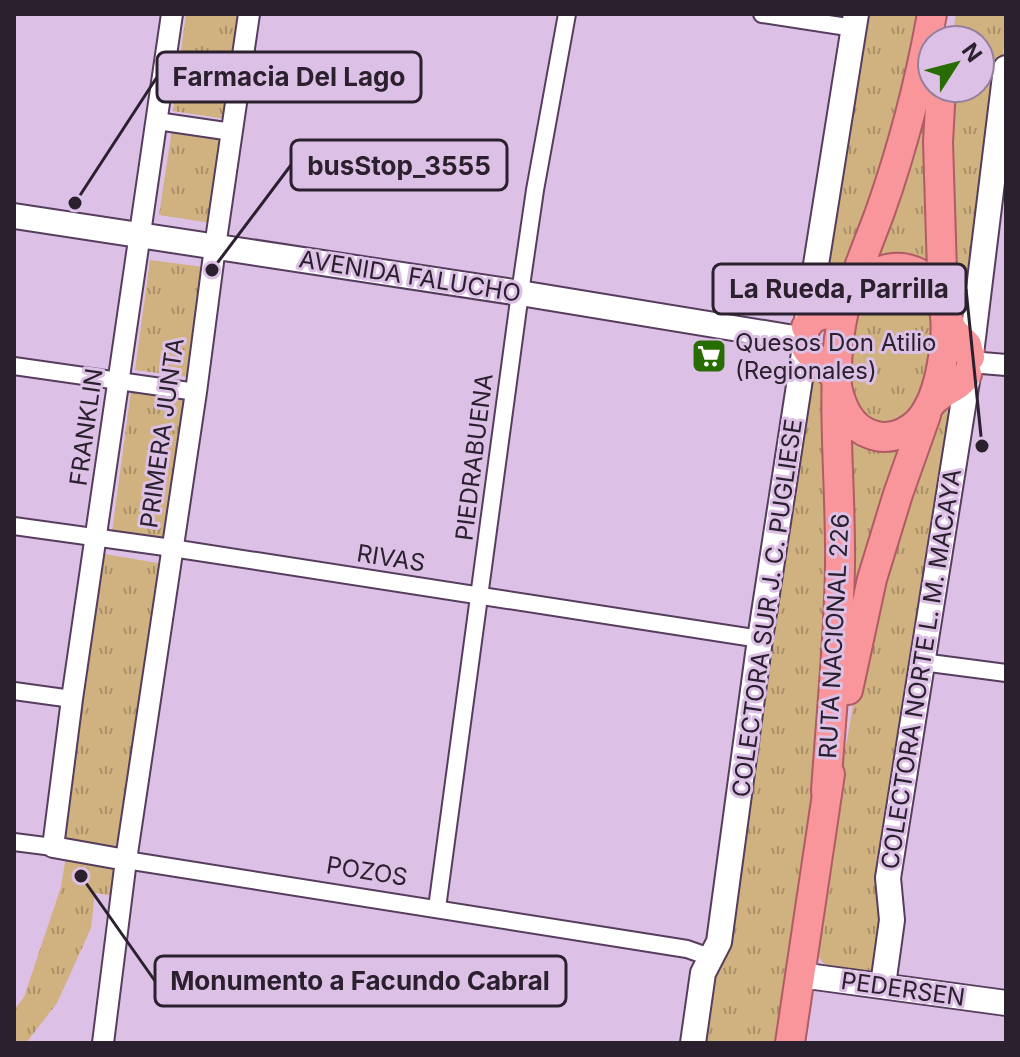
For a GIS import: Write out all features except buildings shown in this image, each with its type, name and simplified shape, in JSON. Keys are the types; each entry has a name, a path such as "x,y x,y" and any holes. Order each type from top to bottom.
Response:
{"highway":[{"name":"RUTA NACIONAL 226","path":"826,791 839,616 838,347 848,297 903,141 919,84 932,14"},
{"name":"RUTA NACIONAL 226","path":"790,1043 826,791 872,579 935,390 944,349 938,142 940,104"},
{"path":"837,382 832,372 809,354 806,338 813,318 832,312 877,271 906,268 935,288 949,324 967,345 969,364 963,381 941,393 928,408"},
{"name":"RUTA NACIONAL 226","path":"837,382 841,402 852,421 864,432 878,437 894,436 908,430 928,408"}],"main road":[{"name":"COLECTORA SUR J. C. PUGLIESE","path":"693,1043 703,973 719,942 760,639 855,21"},
{"name":"COLECTORA NORTE L. M. MACAYA","path":"883,985 892,920 888,878 969,364 1006,68"},
{"name":"AVENIDA FALUCHO","path":"14,216 806,338"},
{"name":"PEDERSEN","path":"800,975 1006,1003"}],"street":[{"name":"FRANKLIN","path":"53,847 172,14"},
{"name":"PRIMERA JUNTA","path":"103,1043 126,860 249,14"},
{"name":"PIEDRABUENA","path":"437,908 520,293 567,14"},
{"path":"762,14 855,21"},
{"path":"157,121 232,132"},
{"path":"969,364 1006,365"},
{"path":"14,366 196,392"},
{"name":"RIVAS","path":"14,526 760,639"},
{"path":"922,662 1006,673"},
{"path":"14,691 72,699"},
{"name":"POZOS","path":"14,842 687,949 704,955 708,962"}],"green space":[{"path":"186,14 240,14 226,119 173,111"},
{"path":"862,14 923,14 920,24 916,24 916,42 878,194 831,302 820,300"},
{"path":"956,14 1006,14 996,102 996,24 954,24"},
{"path":"916,102 934,104 939,268 866,267"},
{"path":"948,104 996,104 965,327 961,323 951,279"},
{"path":"172,129 224,138 211,223 159,215"},
{"path":"150,260 204,267 189,377 135,370"},
{"path":"898,278 927,293 934,324 923,395 898,424 867,422 847,390 845,369 859,307 866,293"},
{"path":"815,376 825,395 831,431 824,722 780,1043 701,1043 809,378"},
{"path":"131,391 184,398 164,539 112,532"},
{"path":"957,399 876,967 865,973 830,968 817,954 840,778 870,612 941,409"},
{"path":"845,429 913,439 844,656"},
{"path":"105,554 163,564 119,852 61,843"},
{"path":"66,856 120,864 115,896 95,893 91,928 57,1003 26,1043 14,1043 14,1010 24,997 61,887"}],"place":[{"name":"Farmacia Del Lago","path":"75,203"},
{"name":"busStop_3555","path":"212,270"},
{"name":"Quesos Don Atilio (Regionales)","path":"709,356"},
{"name":"La Rueda, Parrilla","path":"982,446"},
{"name":"Monumento a Facundo Cabral","path":"81,876"}]}
